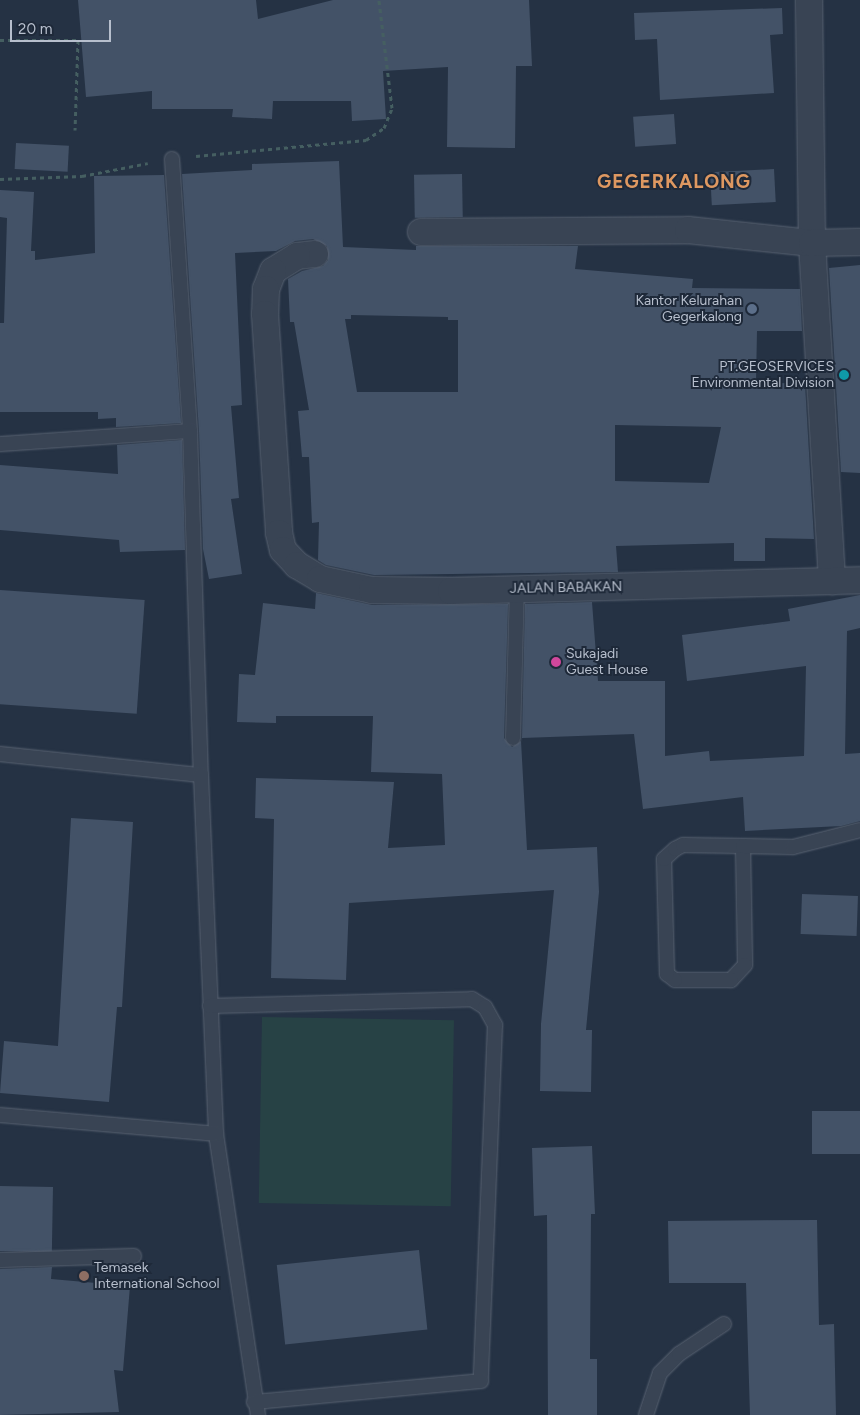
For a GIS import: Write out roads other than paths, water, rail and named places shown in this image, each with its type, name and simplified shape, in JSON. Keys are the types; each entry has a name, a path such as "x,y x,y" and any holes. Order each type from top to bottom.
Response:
{"street":[{"path":"809,0 812,243 832,581"},
{"path":"421,232 688,230 812,243 860,242"},
{"name":"JALAN BABAKAN","path":"315,254 284,262 273,271 266,288 279,533 283,550 297,565 320,579 372,590 517,589 860,580"}],"lane":[{"path":"172,159 190,431 201,775 210,1006 216,1134 256,1408 481,1381 494,1025 485,1007 472,1000 210,1006"},
{"path":"0,444 190,431"},
{"path":"513,738 517,589"},
{"path":"0,754 201,775"},
{"path":"743,846 745,965 731,980 675,980 667,974 664,859 683,845 743,846 793,847 860,830"},
{"path":"0,1115 216,1134"},
{"path":"0,1260 134,1256"},
{"path":"646,1415 660,1373 680,1354 724,1324"}],"place":[{"name":"Kantor Kelurahan Gegerkalong","path":"752,309"},
{"name":"PT.GEOSERVICES Environmental Division","path":"844,375"},
{"name":"Sukajadi Guest House","path":"556,662"},
{"name":"Temasek International School","path":"84,1276"}],"district":[{"name":"GEGERKALONG","path":"674,182"}]}
